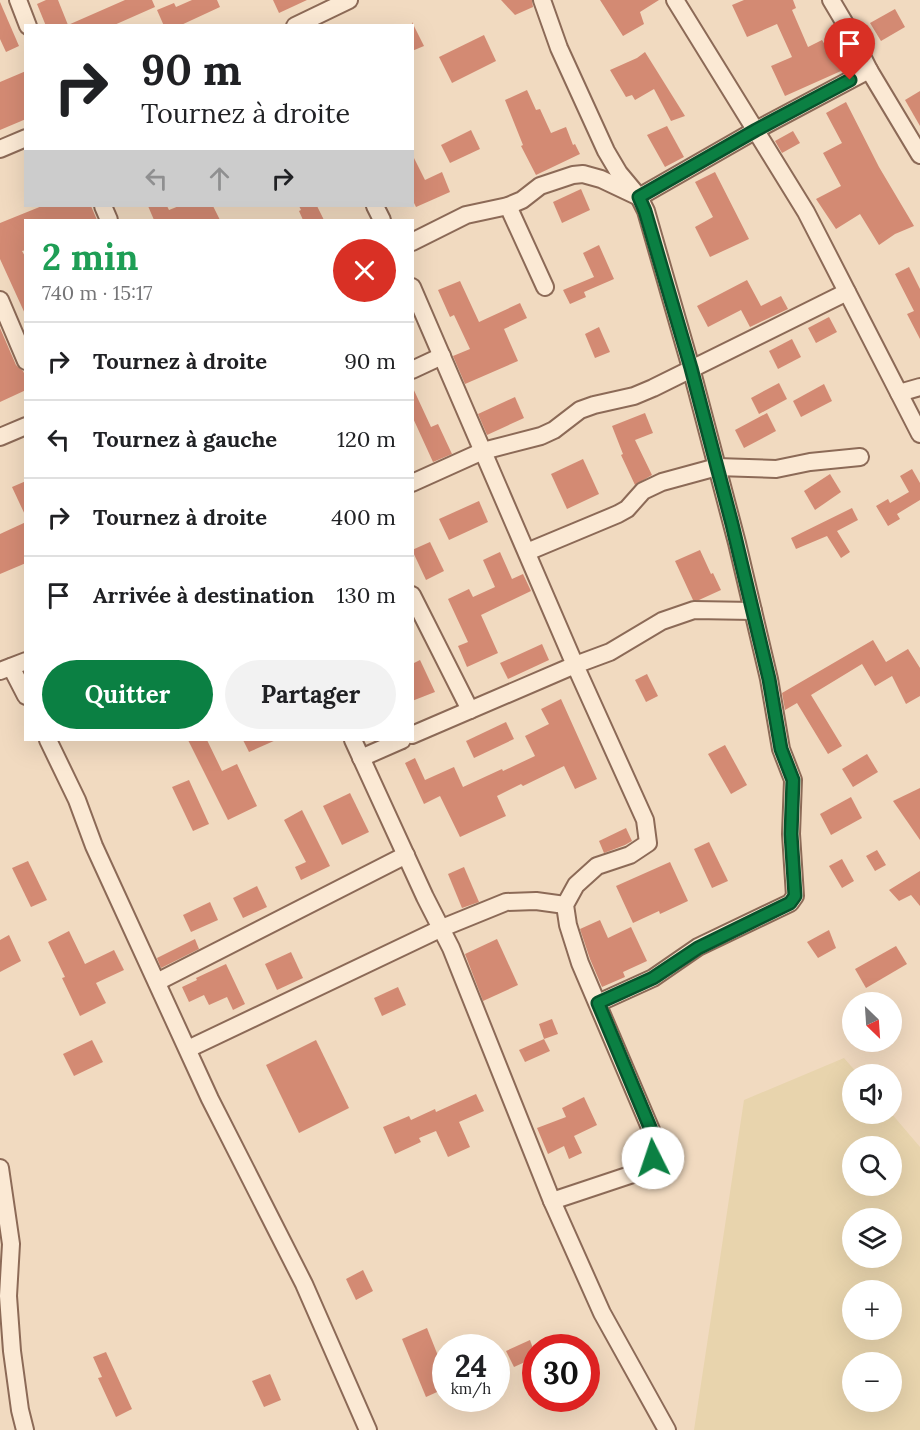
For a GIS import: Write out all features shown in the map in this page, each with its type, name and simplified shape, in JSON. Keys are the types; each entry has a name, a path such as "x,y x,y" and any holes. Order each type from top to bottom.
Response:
{"street":[{"path":"18,0 27,24"},
{"path":"298,24 324,5 349,0"},
{"path":"542,0 559,48 606,151 639,197 645,211 717,467 769,679 781,749 793,780 791,834 795,896 790,903 698,948 653,978 598,1003"},
{"path":"675,0 806,212 920,434"},
{"path":"831,0 869,70 920,155"},
{"path":"639,197 756,130 869,70"},
{"path":"0,149 24,139"},
{"path":"414,241 466,215 507,206 522,200 540,186 556,179 583,174 601,179 639,197"},
{"path":"507,206 545,287"},
{"path":"414,292 575,665 645,820 648,843 630,855 597,866 576,885 565,905 568,925 580,963 654,1137 653,1158 642,1171 552,1201"},
{"path":"414,482 483,451 541,436 554,430 580,410 634,396 847,292"},
{"path":"0,300 24,356"},
{"path":"414,369 442,356"},
{"path":"899,393 920,387"},
{"path":"0,437 24,427"},
{"path":"527,552 618,514 627,509 643,491 662,482 717,467 776,470 810,462 860,457"},
{"path":"414,599 470,710"},
{"path":"414,734 610,652 662,621 694,610 753,611"},
{"path":"12,666 24,692"},
{"path":"48,741 210,1099 304,1284 368,1430"},
{"path":"353,741 442,928 552,1201 602,1313 667,1430"},
{"path":"361,758 400,741"},
{"path":"157,982 406,855"},
{"path":"188,1049 442,928 506,902 536,901 565,905"},
{"path":"0,1168 12,1244 9,1276 10,1341 25,1430"}],"shaded area":[{"path":"844,1058 849,1064 842,1064 842,1124 900,1124 920,1147 920,1430 694,1430 744,1100"}],"building":[{"path":"46,0 58,0 68,24 45,24 37,4"},
{"path":"125,0 152,0 155,7 117,24 70,24"},
{"path":"192,0 217,0 220,7 183,24 163,24 157,10 174,3 176,7"},
{"path":"273,0 307,0 279,13"},
{"path":"501,0 532,0 533,7 515,15"},
{"path":"600,0 659,0 640,12 644,24 623,36"},
{"path":"744,0 793,0 796,8 792,10 808,47 822,40 841,71 785,96 771,66 792,57 777,24 747,37 732,5"},
{"path":"0,2 19,46 6,52 0,39"},
{"path":"895,9 905,27 881,41 870,23"},
{"path":"414,26 424,46 414,50"},
{"path":"484,35 496,61 452,83 439,57"},
{"path":"645,52 685,116 671,121 654,89 635,100 632,95 626,97 610,70"},
{"path":"24,72 24,120 0,130 0,82"},
{"path":"527,90 536,110 540,109 551,133 566,127 573,145 575,144 580,154 536,175 521,146 523,145 505,100"},
{"path":"920,91 920,126 905,100"},
{"path":"846,102 879,167 914,226 895,234 879,245 860,214 836,229 816,199 841,186 823,153 842,143 826,113"},
{"path":"667,126 684,157 665,167 647,135"},
{"path":"471,130 480,149 450,163 441,145"},
{"path":"793,131 800,143 782,153 775,141"},
{"path":"414,158 425,180 442,172 450,192 416,207 414,203"},
{"path":"715,172 749,239 710,257 695,227 713,217 695,182"},
{"path":"581,189 590,210 562,223 553,202"},
{"path":"40,207 91,207 97,219 24,219 24,250 22,251 24,254 24,312 0,259 0,223"},
{"path":"148,207 168,207 169,210 176,207 214,207 220,219 154,219"},
{"path":"300,207 318,207 324,219 303,219 299,211 301,210"},
{"path":"599,245 614,279 584,292 586,297 570,304 563,290 594,277 583,253"},
{"path":"909,267 920,289 920,339 907,314 914,311 895,274"},
{"path":"747,280 761,306 781,296 788,309 750,327 741,310 708,327 697,306"},
{"path":"460,281 479,322 520,303 527,318 504,329 518,361 465,384 453,356 470,349 454,315 450,317 438,290"},
{"path":"829,317 837,332 816,343 808,328"},
{"path":"599,327 610,352 595,358 585,334"},
{"path":"0,328 16,365 24,373 24,391 0,402"},
{"path":"792,339 801,357 778,369 769,351"},
{"path":"779,383 787,399 759,414 751,398"},
{"path":"824,384 832,401 801,417 793,401"},
{"path":"414,390 431,427 438,424 452,454 433,462 414,420"},
{"path":"515,397 524,418 487,435 478,414"},
{"path":"645,413 653,433 635,440 652,475 635,485 621,455 623,454 612,426"},
{"path":"767,413 776,431 744,448 735,430"},
{"path":"583,459 599,494 567,509 551,474"},
{"path":"912,469 920,483 920,500 897,514 900,519 888,526 876,506 888,499 890,503 909,492 900,476"},
{"path":"830,474 841,492 815,510 804,491"},
{"path":"24,482 24,513 12,487"},
{"path":"479,501 488,522 449,540 439,519"},
{"path":"852,508 858,520 837,531 850,552 841,558 827,536 796,549 791,538"},
{"path":"24,523 24,564 0,574 0,534"},
{"path":"430,542 444,571 426,580 414,554 414,549"},
{"path":"700,550 721,590 699,600 693,600 675,561"},
{"path":"500,552 512,579 523,574 531,591 481,615 498,653 467,667 458,646 468,642 448,599 469,589 473,597 495,587 483,560"},
{"path":"873,640 886,662 908,649 920,668 920,696 906,704 892,676 875,686 862,664 811,695 842,746 828,754 797,703 785,710 782,693"},
{"path":"542,644 549,660 508,679 500,663"},
{"path":"420,660 435,692 414,700 414,663"},
{"path":"647,674 658,696 646,702 635,680"},
{"path":"561,699 597,779 575,789 564,766 523,786 521,784 497,796 506,816 460,837 440,796 424,804 405,763 415,758 425,780 454,767 463,787 502,769 503,771 535,756 525,736 549,724 541,709"},
{"path":"506,722 514,739 474,758 466,741"},
{"path":"188,741 207,741 222,771 237,764 257,806 228,820"},
{"path":"244,741 274,741 249,752"},
{"path":"725,745 747,785 731,794 708,754"},
{"path":"867,754 878,772 853,787 842,769"},
{"path":"189,780 209,824 193,831 172,787"},
{"path":"920,788 920,840 893,801"},
{"path":"350,793 369,832 342,845 323,806"},
{"path":"851,797 862,818 831,835 820,814"},
{"path":"302,810 330,866 301,880 295,867 306,862 284,820"},
{"path":"626,828 632,841 604,853 599,841"},
{"path":"709,842 728,881 712,888 694,849"},
{"path":"877,850 886,865 875,871 866,856"},
{"path":"842,859 854,881 842,888 829,866"},
{"path":"28,861 47,900 31,907 12,868"},
{"path":"670,862 688,901 633,923 616,886"},
{"path":"464,867 479,902 462,908 448,874"},
{"path":"920,871 920,906 911,895 899,901 889,890"},
{"path":"257,886 267,907 243,918 233,898"},
{"path":"210,902 218,920 191,932 183,915"},
{"path":"600,920 608,938 631,927 647,961 623,972 625,977 602,987 580,929"},
{"path":"829,930 836,948 818,958 807,942"},
{"path":"69,931 85,964 114,950 124,970 96,983 106,1003 80,1016 48,942"},
{"path":"9,935 21,961 0,972 0,940"},
{"path":"195,939 199,949 161,968 157,958"},
{"path":"497,939 518,985 483,1001 465,954"},
{"path":"896,946 907,964 866,988 855,969"},
{"path":"291,952 303,978 277,990 265,964"},
{"path":"226,964 245,1004 233,1010 227,997 209,1005 204,995 189,1002 182,987"},
{"path":"398,987 406,1005 382,1016 374,998"},
{"path":"552,1019 558,1034 544,1039 539,1024"},
{"path":"544,1039 550,1051 525,1062 519,1050"},
{"path":"92,1040 103,1062 74,1076 63,1054"},
{"path":"316,1040 349,1108 299,1133 266,1065"},
{"path":"476,1094 484,1111 459,1122 470,1147 448,1157 436,1131 419,1138 421,1142 395,1154 383,1127 409,1116 411,1120 435,1109 436,1112"},
{"path":"584,1097 597,1125 574,1136 582,1153 569,1159 564,1146 548,1154 537,1128 566,1117 562,1108"},
{"path":"363,1270 373,1291 356,1300 346,1279"},
{"path":"427,1328 432,1341 432,1394 426,1397 402,1339"},
{"path":"522,1344 522,1363 514,1367 510,1359 510,1349"},
{"path":"106,1352 132,1409 116,1417 98,1378 102,1377 93,1357"},
{"path":"270,1374 281,1400 264,1407 252,1381"}],"route":[{"path":"653,1158 654,1137 598,1003 653,978 698,948 790,903 795,896 791,834 793,780 781,749 769,679 737,543 696,388 639,197 756,130 850,80"}]}
